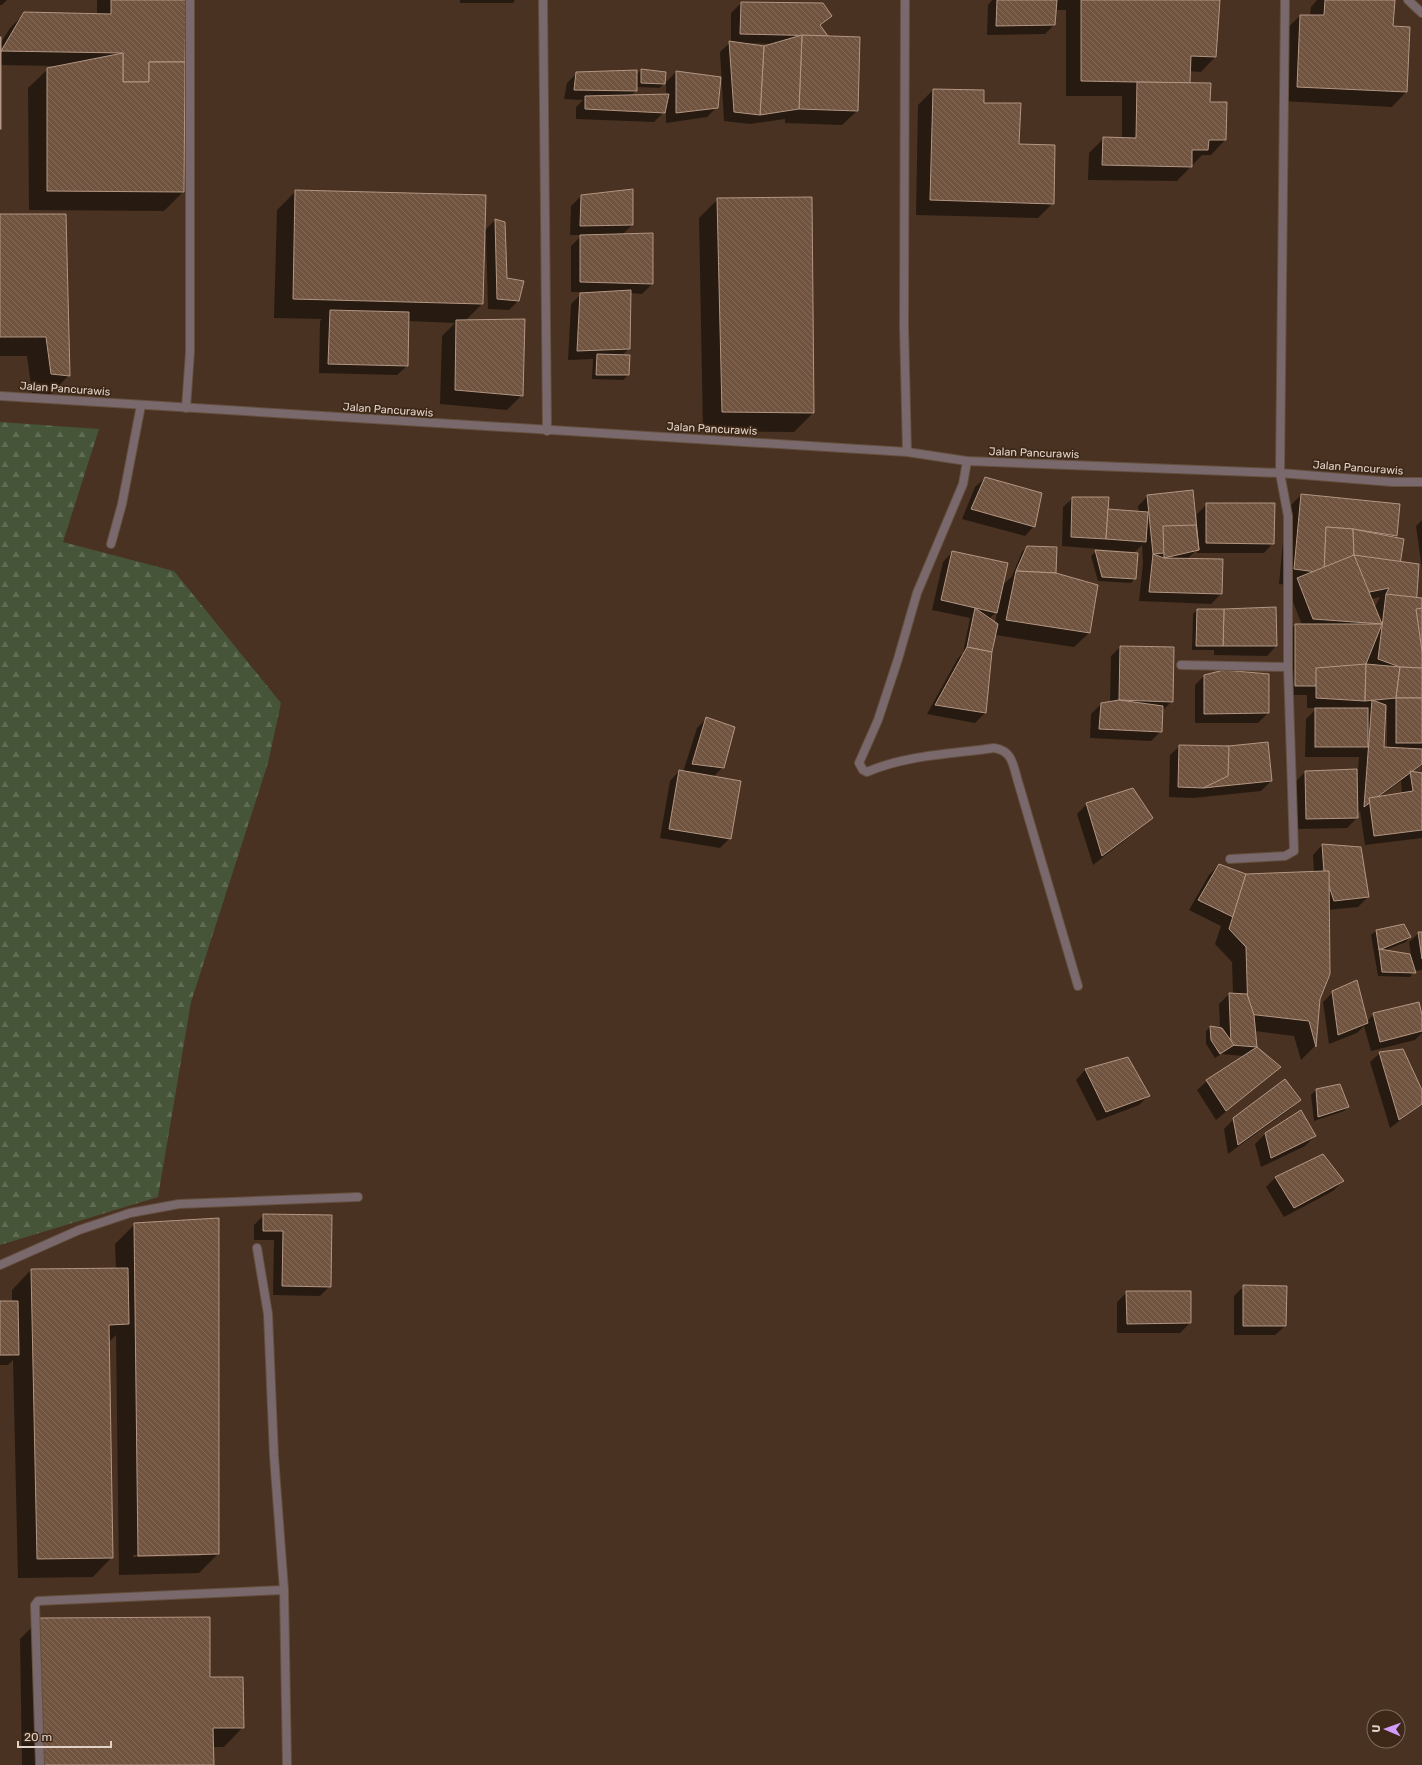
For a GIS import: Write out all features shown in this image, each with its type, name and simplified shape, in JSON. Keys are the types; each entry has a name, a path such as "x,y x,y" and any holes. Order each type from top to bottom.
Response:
{"street":[{"path":"186,408 190,352 190,0"},
{"path":"543,0 547,431"},
{"path":"905,0 904,326 907,452"},
{"path":"1230,859 1285,856 1291,855 1294,851 1288,667 1288,516 1280,473 1285,0"},
{"path":"1408,0 1422,13"},
{"name":"Jalan Pancurawis","path":"0,396 141,406 907,452 967,461 1280,473 1392,482 1422,482"},
{"path":"111,544 122,504 141,406"},
{"path":"967,461 963,484 917,593 898,659 878,720 859,763 863,770 867,772 883,765 901,760 994,748 1006,751 1009,755 1019,785 1078,986"},
{"path":"1181,665 1288,667"},
{"path":"0,1265 78,1230 130,1213 179,1204 358,1197"},
{"path":"257,1248 268,1314 274,1456 284,1590 287,1765"},
{"path":"40,1765 35,1605 38,1601 284,1590"}],"green space":[{"path":"0,422 99,429 63,542 174,571 281,703 268,763 191,1002 158,1197 0,1245"}],"building":[{"path":"111,0 186,0 185,62 149,62 149,82 123,82 123,53 1,51 24,12 111,14"},
{"path":"997,0 1057,0 1055,25 996,26"},
{"path":"1081,0 1220,0 1216,57 1191,56 1190,83 1081,81"},
{"path":"1325,0 1395,0 1393,26 1410,27 1407,92 1297,87 1300,15 1324,15"},
{"path":"741,2 823,3 832,16 820,25 828,36 740,34"},
{"path":"802,35 860,37 858,111 799,109"},
{"path":"802,35 799,109 760,115 764,46"},
{"path":"1,37 1,129 0,129"},
{"path":"729,41 764,46 760,115 734,112"},
{"path":"123,53 123,82 149,82 149,62 185,62 184,192 47,191 47,68"},
{"path":"641,69 666,72 665,84 641,83"},
{"path":"637,70 637,91 574,90 576,72"},
{"path":"676,71 721,77 718,108 676,113"},
{"path":"1137,82 1211,83 1210,102 1227,102 1226,140 1209,140 1208,150 1192,150 1192,167 1102,165 1103,137 1136,138"},
{"path":"933,89 984,90 984,103 1021,103 1019,144 1055,145 1054,204 930,200"},
{"path":"669,94 665,113 585,109 585,96"},
{"path":"633,189 633,225 580,226 581,195"},
{"path":"295,190 486,195 483,304 293,299"},
{"path":"812,197 814,413 722,412 717,198"},
{"path":"0,214 66,214 70,376 51,374 46,337 0,337"},
{"path":"495,219 505,222 507,278 524,281 519,301 497,299"},
{"path":"653,233 653,284 580,282 580,235"},
{"path":"631,290 630,349 577,351 580,293"},
{"path":"330,310 409,312 408,366 328,364"},
{"path":"525,319 523,396 455,390 456,320"},
{"path":"597,354 630,355 629,375 596,375"},
{"path":"985,477 1042,493 1035,527 971,509"},
{"path":"1193,490 1199,550 1153,554 1147,495"},
{"path":"1301,494 1400,504 1397,536 1353,529 1326,527 1324,573 1294,569"},
{"path":"1072,497 1109,497 1106,539 1071,537"},
{"path":"1206,503 1275,503 1274,544 1206,543"},
{"path":"1108,509 1148,512 1146,542 1106,539"},
{"path":"1196,525 1199,550 1164,558 1163,526"},
{"path":"1326,527 1353,529 1354,555 1324,573"},
{"path":"1353,529 1404,539 1399,571 1354,555"},
{"path":"1027,546 1057,547 1056,573 1016,571"},
{"path":"1095,550 1138,553 1136,579 1102,577"},
{"path":"952,551 1008,563 997,613 941,600"},
{"path":"1153,554 1164,558 1223,559 1222,594 1149,592"},
{"path":"1354,555 1419,564 1416,609 1394,607 1386,594 1389,588 1360,594"},
{"path":"1354,555 1382,624 1313,619 1297,578"},
{"path":"1016,571 1056,573 1098,585 1090,633 1006,620"},
{"path":"1386,594 1422,598 1422,668 1400,667 1378,659"},
{"path":"1276,607 1277,646 1223,646 1224,609"},
{"path":"975,608 998,624 992,652 967,647"},
{"path":"1422,608 1422,651 1416,609"},
{"path":"1197,609 1224,609 1223,646 1196,646"},
{"path":"1295,624 1382,624 1366,664 1316,686 1295,686"},
{"path":"1120,646 1174,647 1173,702 1119,700"},
{"path":"967,647 992,652 986,713 935,705"},
{"path":"1366,664 1365,701 1316,698 1316,668"},
{"path":"1366,664 1400,667 1396,698 1365,701"},
{"path":"1400,667 1422,668 1422,698 1396,698"},
{"path":"1224,670 1269,674 1269,713 1204,714 1204,675"},
{"path":"1396,698 1422,698 1422,743 1396,743"},
{"path":"1119,700 1163,706 1162,732 1099,729 1101,703"},
{"path":"1372,700 1386,705 1384,747 1422,749 1422,764 1364,807"},
{"path":"1315,708 1368,708 1368,747 1315,747"},
{"path":"706,717 735,727 724,768 692,764"},
{"path":"1268,742 1272,781 1203,788 1199,749"},
{"path":"1179,745 1229,746 1228,776 1203,788 1178,787"},
{"path":"1357,769 1358,818 1306,819 1305,771"},
{"path":"679,770 741,781 731,839 669,829"},
{"path":"1410,771 1422,773 1422,830 1374,836 1369,798 1413,791"},
{"path":"1133,788 1153,818 1102,856 1086,803"},
{"path":"1322,844 1361,847 1369,897 1334,901 1324,871"},
{"path":"1219,864 1246,874 1233,917 1198,900"},
{"path":"1329,871 1330,974 1320,999 1316,1047 1309,1021 1248,1014 1246,947 1229,929 1246,874"},
{"path":"1404,924 1411,937 1379,950 1376,930"},
{"path":"1418,932 1422,932 1422,959"},
{"path":"1379,949 1410,954 1416,973 1382,972"},
{"path":"1357,980 1368,1023 1338,1035 1332,991"},
{"path":"1229,993 1247,994 1254,1015 1257,1047 1231,1045"},
{"path":"1419,1002 1422,1015 1422,1031 1380,1042 1373,1013"},
{"path":"1210,1026 1222,1028 1234,1045 1220,1054 1211,1040"},
{"path":"1257,1047 1281,1067 1226,1111 1206,1080"},
{"path":"1403,1049 1422,1090 1422,1104 1399,1120 1379,1052"},
{"path":"1128,1057 1150,1096 1106,1112 1085,1069"},
{"path":"1285,1079 1301,1100 1238,1145 1233,1118"},
{"path":"1340,1084 1349,1107 1318,1117 1316,1089"},
{"path":"1301,1110 1316,1136 1271,1158 1265,1133"},
{"path":"1323,1154 1344,1181 1294,1208 1275,1177"},
{"path":"263,1214 332,1215 331,1287 282,1286 283,1231 263,1231"},
{"path":"219,1218 219,1554 138,1556 134,1223"},
{"path":"128,1268 129,1324 109,1325 113,1558 37,1559 31,1269"},
{"path":"1243,1285 1287,1286 1286,1326 1243,1326"},
{"path":"1126,1291 1191,1291 1191,1323 1127,1324"},
{"path":"0,1301 18,1301 19,1355 0,1355"},
{"path":"210,1617 210,1677 243,1677 244,1728 213,1728 214,1765 41,1765 39,1618"}]}
